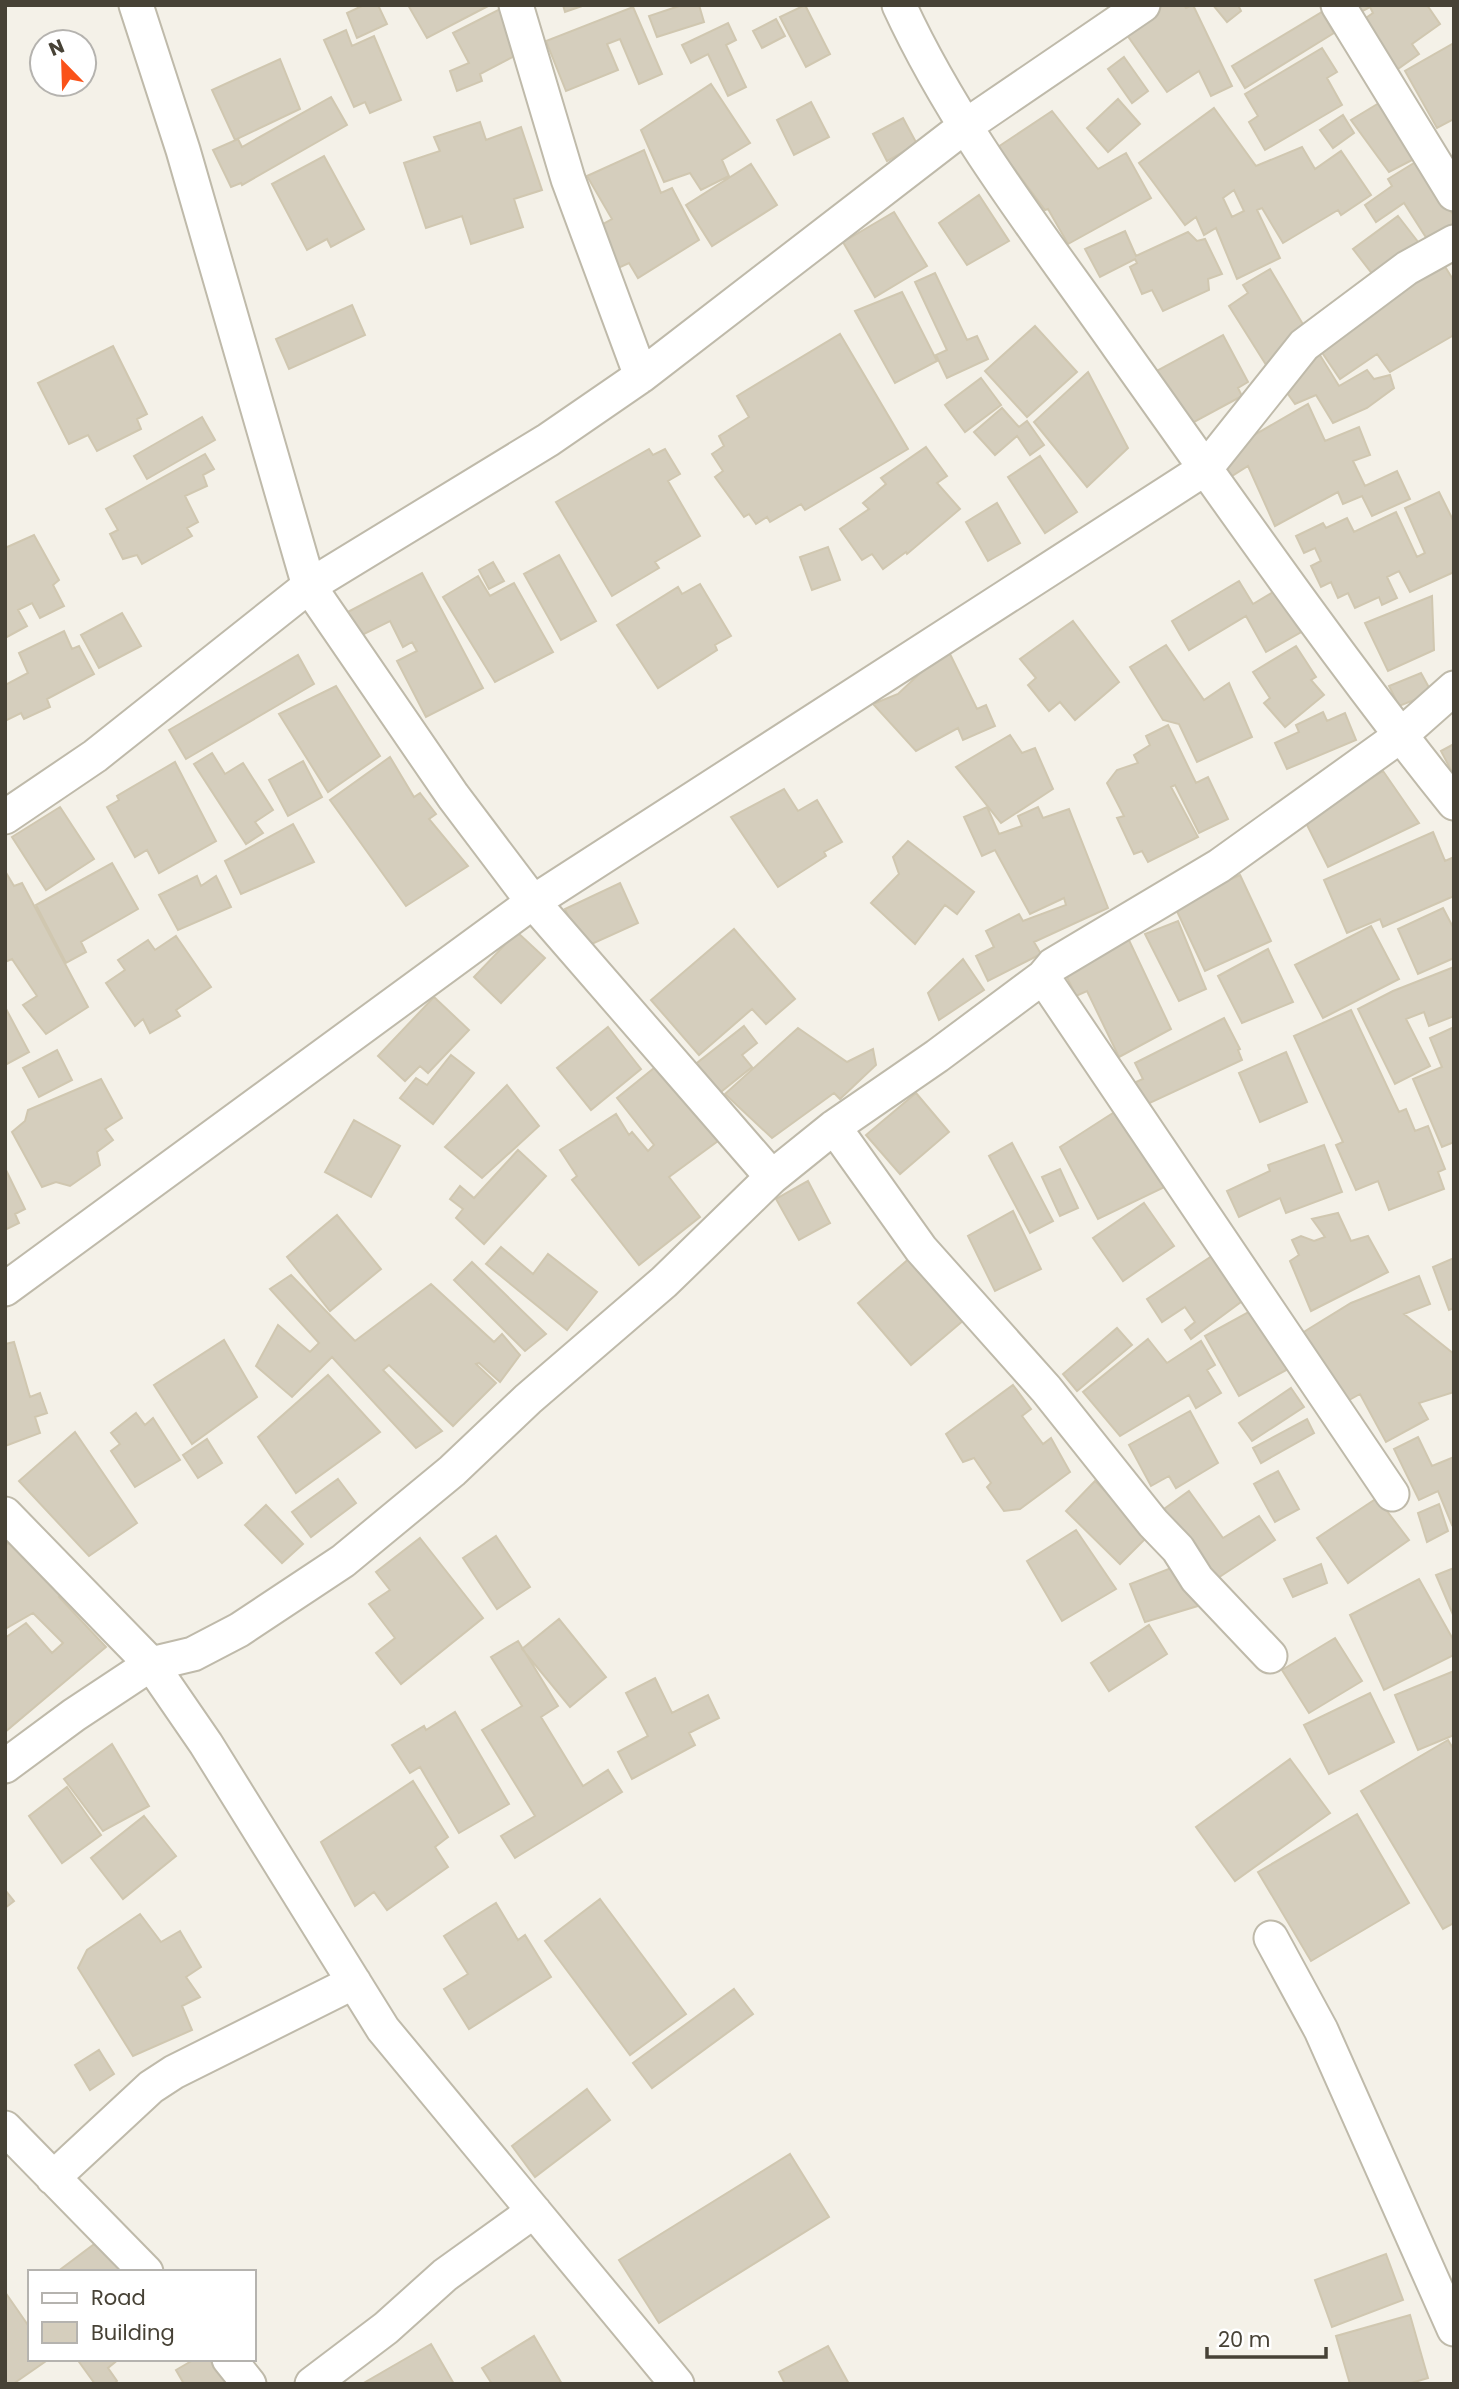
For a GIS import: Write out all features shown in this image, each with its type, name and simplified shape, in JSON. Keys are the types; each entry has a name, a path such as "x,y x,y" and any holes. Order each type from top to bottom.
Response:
{"street":[{"path":"136,5 183,150 309,586 453,796 533,902 772,1177"},
{"path":"516,5 568,179 641,376"},
{"path":"900,5 919,50 964,127 1400,736 1454,803"},
{"path":"5,817 95,756 309,586 548,440 641,376 964,127 1143,5"},
{"path":"1338,5 1454,194"},
{"path":"5,1289 533,902 1206,468 1304,345 1407,268 1454,242"},
{"path":"5,1766 74,1715 151,1664 193,1654 239,1630 343,1561 452,1471 527,1399 664,1282 772,1177 834,1127 937,1056 1043,977 1053,965 1219,866 1400,736 1454,688"},
{"path":"1043,977 1392,1494"},
{"path":"834,1127 921,1249 1046,1389 1153,1523 1178,1549 1197,1579 1270,1656"},
{"path":"5,1514 151,1664 206,1744 383,2029 677,2384"},
{"path":"1271,1938 1321,2029 1454,2329"},
{"path":"53,2178 151,2087 174,2072 354,1982"},
{"path":"5,2128 144,2270"},
{"path":"312,2384 386,2328 445,2275 534,2211"},
{"path":"231,2361 249,2384"}],"building":[{"path":"364,5 378,5 387,24 357,38 347,13"},
{"path":"408,5 490,5 427,38"},
{"path":"563,5 585,5 565,12"},
{"path":"682,5 699,5 704,22 657,37 649,16"},
{"path":"805,5 830,54 806,67 780,17"},
{"path":"1153,5 1184,5 1186,8 1193,5 1232,86 1211,96 1199,71 1167,92 1120,25"},
{"path":"1213,5 1238,5 1241,11 1227,22"},
{"path":"1352,5 1427,5 1440,24 1412,44 1419,54 1395,71 1360,22 1373,13 1370,7 1357,14"},
{"path":"506,6 528,49 480,74 482,81 457,91 450,71 469,63 453,33"},
{"path":"633,7 662,74 639,84 620,39 607,44 618,70 566,91 546,41"},
{"path":"1322,12 1334,33 1245,88 1232,66"},
{"path":"776,19 785,36 762,48 753,31"},
{"path":"728,23 736,40 726,45 746,87 728,96 708,54 691,63 682,45"},
{"path":"346,30 352,46 374,36 401,100 370,113 365,102 354,107 324,40"},
{"path":"1454,43 1454,119 1437,128 1405,71"},
{"path":"1322,48 1337,72 1327,78 1342,105 1265,150 1249,122 1258,116 1245,94"},
{"path":"1124,57 1148,91 1132,103 1108,69"},
{"path":"280,59 300,109 235,140 212,90"},
{"path":"711,84 750,143 722,160 729,176 701,190 690,173 664,182 641,130"},
{"path":"331,97 347,125 242,185 241,183 231,187 213,150 238,139 242,147"},
{"path":"1118,99 1140,124 1108,152 1087,128"},
{"path":"811,102 829,137 794,155 777,120"},
{"path":"1379,103 1414,159 1389,172 1351,120"},
{"path":"1214,108 1256,166 1302,147 1315,169 1341,151 1371,195 1341,215 1338,210 1283,243 1262,208 1257,210 1280,258 1237,279 1216,228 1204,235 1196,217 1185,225 1139,163","holes":["1234,190 1244,211 1232,217 1223,198"]},
{"path":"1052,111 1098,169 1126,153 1151,198 1068,244 1048,209 1045,210 998,147"},
{"path":"1343,115 1354,133 1333,148 1320,130"},
{"path":"903,118 917,144 887,161 873,134"},
{"path":"480,122 486,140 521,127 542,190 514,199 523,227 471,244 462,216 426,228 404,163 440,151 434,137"},
{"path":"644,150 661,193 672,188 699,240 638,278 629,263 616,269 594,229 612,219 587,176"},
{"path":"324,156 364,229 331,247 327,239 307,250 272,184"},
{"path":"1417,161 1454,216 1454,226 1429,242 1404,203 1376,222 1365,205 1392,186 1388,179"},
{"path":"751,164 777,205 712,246 686,205"},
{"path":"979,195 1009,241 967,265 939,223"},
{"path":"894,212 927,266 875,297 843,242"},
{"path":"1398,216 1422,247 1377,280 1353,249"},
{"path":"1125,231 1136,256 1188,232 1197,241 1205,239 1222,274 1208,279 1209,290 1163,311 1152,290 1142,294 1130,267 1137,263 1135,259 1100,277 1085,249"},
{"path":"1439,257 1454,281 1454,335 1390,372 1377,354 1340,379 1319,348 1359,325 1360,312"},
{"path":"1270,269 1307,331 1268,368 1229,306 1248,293 1243,285"},
{"path":"935,273 967,340 977,336 988,359 947,378 936,355 947,350 915,282"},
{"path":"902,292 937,361 895,383 855,311"},
{"path":"352,305 365,335 289,369 276,339"},
{"path":"1035,326 1077,372 1027,417 985,371"},
{"path":"840,334 908,449 805,510 801,504 770,522 767,517 756,524 749,514 744,517 715,477 723,471 712,454 724,446 719,436 749,417 737,396"},
{"path":"1223,335 1248,382 1238,388 1242,396 1183,428 1149,375"},
{"path":"113,346 147,414 137,419 141,429 97,451 88,435 69,444 38,383"},
{"path":"1318,352 1339,386 1367,370 1374,379 1390,375 1394,388 1367,408 1333,423 1316,395 1295,404 1278,380"},
{"path":"1088,372 1128,448 1087,487 1034,422"},
{"path":"981,378 1001,405 965,432 945,405"},
{"path":"1308,404 1325,441 1359,427 1370,455 1353,461 1365,486 1397,471 1410,499 1372,516 1362,496 1343,504 1338,492 1275,526 1248,466 1224,481 1213,463 1249,438"},
{"path":"1002,408 1019,427 1027,421 1044,445 1030,455 1017,436 995,455 974,432"},
{"path":"202,417 215,440 147,479 134,456"},
{"path":"926,447 947,476 937,483 960,509 907,554 906,552 883,569 872,554 862,560 840,529 869,509 863,503 886,484 881,478"},
{"path":"649,449 653,455 665,449 680,474 668,481 700,536 655,562 659,568 612,596 556,502"},
{"path":"205,454 214,469 203,475 207,486 185,496 198,522 187,528 192,536 142,564 137,555 123,559 110,534 118,530 106,509"},
{"path":"1040,456 1077,512 1045,533 1008,477"},
{"path":"1439,492 1454,522 1454,572 1410,592 1399,571 1387,577 1397,598 1382,605 1379,597 1355,608 1348,593 1338,598 1331,582 1321,587 1311,566 1321,561 1315,548 1304,553 1296,536 1323,523 1326,528 1347,518 1354,532 1396,512 1417,557 1425,553 1405,508"},
{"path":"997,503 1020,543 988,561 966,522"},
{"path":"34,535 59,580 53,585 64,606 40,618 32,603 18,610 27,626 5,638 5,548"},
{"path":"828,547 840,580 812,590 800,557"},
{"path":"559,555 596,621 561,640 524,574"},
{"path":"493,562 504,581 489,589 479,570"},
{"path":"422,573 483,688 426,717 397,661 417,651 412,642 403,647 390,621 354,639 342,615"},
{"path":"478,576 490,596 514,583 553,652 495,682 443,597"},
{"path":"1239,581 1253,604 1285,585 1312,626 1266,652 1246,616 1189,650 1172,621"},
{"path":"700,584 731,636 715,645 717,650 658,688 617,625 678,587 682,594"},
{"path":"1432,596 1434,650 1388,671 1365,623"},
{"path":"122,613 141,646 99,668 81,635"},
{"path":"1073,621 1119,682 1075,720 1060,702 1049,711 1028,685 1036,678 1020,659"},
{"path":"64,631 72,649 79,646 94,674 47,699 50,707 24,719 21,713 5,721 5,685 28,673 19,653"},
{"path":"1166,645 1204,700 1229,683 1252,737 1197,762 1179,724 1163,720 1130,667"},
{"path":"1296,646 1316,677 1311,680 1324,695 1285,727 1264,703 1270,698 1253,672"},
{"path":"947,648 977,709 986,705 995,726 963,740 958,728 916,751 873,704 898,694"},
{"path":"298,655 314,684 186,759 169,730"},
{"path":"1421,673 1432,693 1399,706 1389,686"},
{"path":"336,686 380,756 328,792 279,714"},
{"path":"1323,712 1327,721 1345,713 1356,740 1287,769 1275,743 1299,732 1296,725"},
{"path":"1168,725 1196,783 1208,777 1228,819 1199,833 1175,785 1171,787 1198,837 1148,862 1142,851 1134,854 1117,818 1124,816 1107,783 1117,770 1138,763 1134,755 1150,745 1146,736"},
{"path":"1010,735 1022,753 1035,748 1053,789 1001,823 956,767"},
{"path":"1454,744 1454,771 1452,772 1441,751"},
{"path":"212,753 225,774 243,763 273,810 255,822 263,833 246,844 194,764"},
{"path":"390,757 414,797 420,793 436,814 429,819 468,866 406,906 330,800"},
{"path":"303,761 322,797 288,816 269,780"},
{"path":"175,762 216,841 159,873 147,850 135,857 107,807 119,800 117,796"},
{"path":"1383,771 1419,823 1328,867 1304,819"},
{"path":"784,789 798,811 817,800 842,842 824,852 826,856 778,887 731,817"},
{"path":"60,807 94,859 46,890 12,837"},
{"path":"987,807 999,834 1022,826 1018,816 1038,807 1043,818 1069,809 1108,908 1034,942 1041,954 988,981 976,956 994,947 986,931 1019,914 1023,921 1066,905 1064,898 1030,914 995,850 982,856 964,817"},
{"path":"293,824 314,862 241,894 225,861"},
{"path":"1433,832 1445,861 1454,857 1454,896 1383,927 1380,919 1347,933 1324,880"},
{"path":"908,841 974,892 957,914 945,905 915,944 871,903 899,874 893,857"},
{"path":"112,863 138,909 81,942 86,952 66,963 36,905"},
{"path":"5,871 14,886 22,883 88,1007 46,1034 23,1005 37,996 12,959 5,962"},
{"path":"1240,875 1271,941 1205,971 1174,905"},
{"path":"197,876 201,886 216,876 231,907 178,930 159,895"},
{"path":"620,883 638,923 583,948 565,909"},
{"path":"1443,908 1454,929 1454,958 1418,974 1398,929"},
{"path":"1178,921 1206,989 1179,1001 1145,934"},
{"path":"1371,926 1399,979 1323,1018 1295,965"},
{"path":"734,929 795,999 766,1024 752,1009 699,1055 651,1000"},
{"path":"517,932 545,958 501,1003 474,977"},
{"path":"176,936 211,987 176,1010 180,1016 150,1033 143,1019 135,1026 106,983 125,970 118,960 148,940 155,950"},
{"path":"1127,936 1171,1029 1119,1057 1087,991 1076,996 1064,971"},
{"path":"1268,949 1293,1002 1242,1023 1218,976"},
{"path":"963,959 984,990 939,1020 928,993"},
{"path":"1454,967 1454,1016 1429,1026 1424,1012 1406,1019 1430,1066 1395,1084 1358,1009 1393,991"},
{"path":"434,997 469,1030 428,1073 420,1066 405,1081 378,1056"},
{"path":"5,1007 29,1052 5,1065"},
{"path":"1351,1010 1399,1112 1406,1109 1415,1131 1428,1126 1445,1169 1438,1172 1444,1189 1389,1210 1378,1181 1356,1190 1336,1145 1343,1142 1294,1036"},
{"path":"1224,1018 1240,1049 1238,1050 1242,1060 1139,1108 1129,1085 1143,1079 1135,1063"},
{"path":"744,1026 757,1043 742,1055 752,1067 712,1099 688,1070"},
{"path":"608,1027 641,1069 591,1110 557,1068"},
{"path":"1454,1027 1454,1142 1442,1147 1413,1079 1442,1067 1430,1038"},
{"path":"798,1028 847,1062 873,1049 876,1065 840,1099 834,1093 772,1138 725,1094"},
{"path":"57,1050 72,1080 39,1097 23,1068"},
{"path":"1286,1052 1307,1102 1260,1122 1239,1073"},
{"path":"451,1055 474,1073 433,1124 400,1098 416,1078 427,1085"},
{"path":"664,1060 718,1141 669,1177 700,1217 639,1265 572,1180 577,1176 560,1150 616,1114 629,1135 632,1132 648,1151 654,1145 617,1098"},
{"path":"101,1079 122,1118 105,1129 113,1140 97,1152 100,1165 70,1186 56,1182 42,1187 12,1132 25,1121 28,1110"},
{"path":"507,1085 539,1126 482,1178 445,1147"},
{"path":"916,1093 949,1132 900,1174 866,1135"},
{"path":"1116,1111 1171,1184 1098,1219 1060,1147"},
{"path":"354,1120 400,1146 371,1197 325,1172"},
{"path":"1012,1143 1053,1221 1030,1233 989,1156"},
{"path":"1324,1145 1342,1192 1286,1213 1280,1198 1239,1217 1227,1191 1270,1171 1268,1165"},
{"path":"518,1150 546,1176 484,1244 456,1218 463,1209 450,1199 460,1186 474,1198"},
{"path":"5,1168 25,1209 15,1214 19,1223 5,1230"},
{"path":"1060,1169 1078,1208 1060,1216 1042,1177"},
{"path":"808,1181 830,1223 799,1240 776,1199"},
{"path":"1144,1203 1174,1246 1123,1281 1093,1238"},
{"path":"1013,1211 1041,1269 995,1291 968,1236"},
{"path":"1338,1213 1351,1241 1368,1236 1388,1272 1311,1311 1290,1261 1299,1255 1292,1240 1301,1236 1314,1241 1325,1237 1312,1219"},
{"path":"337,1215 381,1269 330,1311 287,1257"},
{"path":"501,1247 533,1274 548,1254 597,1292 567,1330 486,1264"},
{"path":"1215,1254 1245,1299 1191,1339 1185,1330 1195,1322 1185,1307 1162,1322 1147,1299"},
{"path":"911,1257 964,1320 911,1365 858,1303"},
{"path":"1454,1258 1454,1308 1449,1310 1433,1267"},
{"path":"472,1262 546,1334 525,1351 454,1280"},
{"path":"291,1275 355,1341 431,1284 494,1342 502,1334 520,1355 500,1382 479,1363 476,1364 496,1383 453,1426 389,1365 383,1370 442,1431 416,1448 332,1357 292,1397 256,1366 278,1325 310,1352 319,1343 270,1289"},
{"path":"1419,1276 1430,1304 1404,1314 1454,1354 1454,1392 1419,1403 1428,1419 1386,1442 1360,1394 1342,1404 1302,1333 1351,1303"},
{"path":"1254,1309 1288,1369 1239,1396 1205,1336"},
{"path":"1117,1328 1132,1345 1077,1391 1063,1374"},
{"path":"1148,1339 1167,1363 1201,1341 1215,1365 1207,1370 1221,1393 1196,1408 1189,1395 1120,1436 1083,1392"},
{"path":"224,1340 257,1397 192,1444 154,1385"},
{"path":"14,1342 30,1397 40,1393 47,1413 35,1417 40,1433 5,1446 5,1344"},
{"path":"328,1375 380,1432 296,1493 258,1437"},
{"path":"1013,1385 1031,1409 1022,1416 1043,1444 1051,1438 1070,1472 1020,1509 1004,1511 987,1487 991,1483 974,1458 963,1462 946,1434"},
{"path":"1291,1388 1304,1407 1252,1441 1239,1423"},
{"path":"1190,1411 1218,1463 1176,1488 1169,1476 1151,1486 1129,1445"},
{"path":"136,1413 145,1425 153,1418 180,1460 135,1487 111,1451 120,1444 111,1433"},
{"path":"1307,1419 1314,1433 1261,1463 1253,1448"},
{"path":"75,1432 137,1523 89,1556 19,1481"},
{"path":"1418,1437 1432,1466 1454,1457 1452,1525 1438,1491 1419,1500 1394,1449"},
{"path":"207,1439 222,1463 198,1478 183,1455"},
{"path":"1278,1471 1299,1509 1275,1522 1254,1484"},
{"path":"338,1479 356,1503 311,1537 292,1512"},
{"path":"1095,1481 1149,1535 1120,1564 1066,1511"},
{"path":"1189,1491 1223,1538 1259,1516 1275,1540 1215,1580 1164,1509"},
{"path":"1377,1498 1409,1540 1348,1583 1317,1538"},
{"path":"1439,1504 1448,1531 1427,1542 1418,1513"},
{"path":"266,1505 303,1544 282,1563 245,1525"},
{"path":"1076,1530 1116,1589 1062,1621 1027,1561"},
{"path":"496,1536 530,1587 497,1609 463,1558"},
{"path":"420,1538 483,1618 401,1684 376,1653 395,1638 369,1604 390,1590 376,1572"},
{"path":"12,1540 63,1594 59,1597 106,1647 5,1732 5,1638 26,1623 52,1653 63,1643 33,1613 5,1629 5,1546"},
{"path":"1184,1563 1201,1605 1145,1622 1130,1584"},
{"path":"1321,1564 1327,1583 1293,1597 1284,1579"},
{"path":"1454,1568 1454,1617 1436,1575"},
{"path":"1419,1579 1454,1641 1454,1655 1384,1690 1350,1615"},
{"path":"559,1619 606,1677 570,1707 522,1649"},
{"path":"1149,1625 1167,1654 1109,1691 1091,1663"},
{"path":"1335,1638 1362,1681 1309,1713 1282,1670"},
{"path":"518,1641 558,1706 541,1717 583,1786 608,1770 622,1792 515,1858 501,1836 535,1816 482,1730 522,1706 491,1657"},
{"path":"1454,1671 1454,1735 1418,1750 1395,1695"},
{"path":"655,1678 672,1713 708,1695 719,1718 689,1733 695,1745 632,1779 618,1752 648,1736 626,1693"},
{"path":"1370,1693 1394,1742 1329,1774 1304,1725"},
{"path":"455,1712 509,1804 459,1833 420,1767 410,1773 392,1745 424,1726 426,1730"},
{"path":"1448,1740 1454,1750 1454,1923 1443,1929 1361,1791"},
{"path":"112,1744 149,1806 103,1831 64,1779"},
{"path":"1290,1759 1330,1813 1235,1881 1196,1827"},
{"path":"413,1781 448,1837 435,1847 448,1867 387,1910 374,1892 355,1906 321,1842"},
{"path":"67,1787 101,1835 62,1863 29,1816"},
{"path":"1357,1814 1409,1903 1311,1961 1258,1872"},
{"path":"144,1816 176,1856 123,1899 91,1858"},
{"path":"5,1890 14,1901 5,1908"},
{"path":"600,1899 686,2014 630,2055 545,1941"},
{"path":"496,1903 518,1940 525,1935 551,1977 469,2029 444,1989 468,1974 444,1936"},
{"path":"140,1914 161,1942 180,1931 201,1967 186,1977 200,1997 182,2006 192,2030 133,2056 78,1968 87,1950"},
{"path":"734,1989 753,2014 652,2088 633,2063"},
{"path":"99,2050 114,2074 90,2090 75,2065"},
{"path":"587,2089 610,2120 535,2177 512,2146"},
{"path":"790,2154 829,2217 659,2323 619,2260"},
{"path":"105,2236 130,2270 60,2270"},
{"path":"1386,2254 1403,2300 1332,2327 1315,2280"},
{"path":"5,2292 28,2325 28,2361 46,2361 13,2384 5,2384"},
{"path":"1410,2315 1428,2378 1408,2384 1350,2384 1336,2336"},
{"path":"534,2336 562,2384 492,2384 482,2368"},
{"path":"431,2344 454,2384 362,2384"},
{"path":"828,2346 849,2384 785,2384 779,2372"},
{"path":"78,2361 117,2361 108,2368 117,2381 114,2384 95,2384"},
{"path":"192,2361 216,2361 229,2384 184,2384 176,2370"}]}
